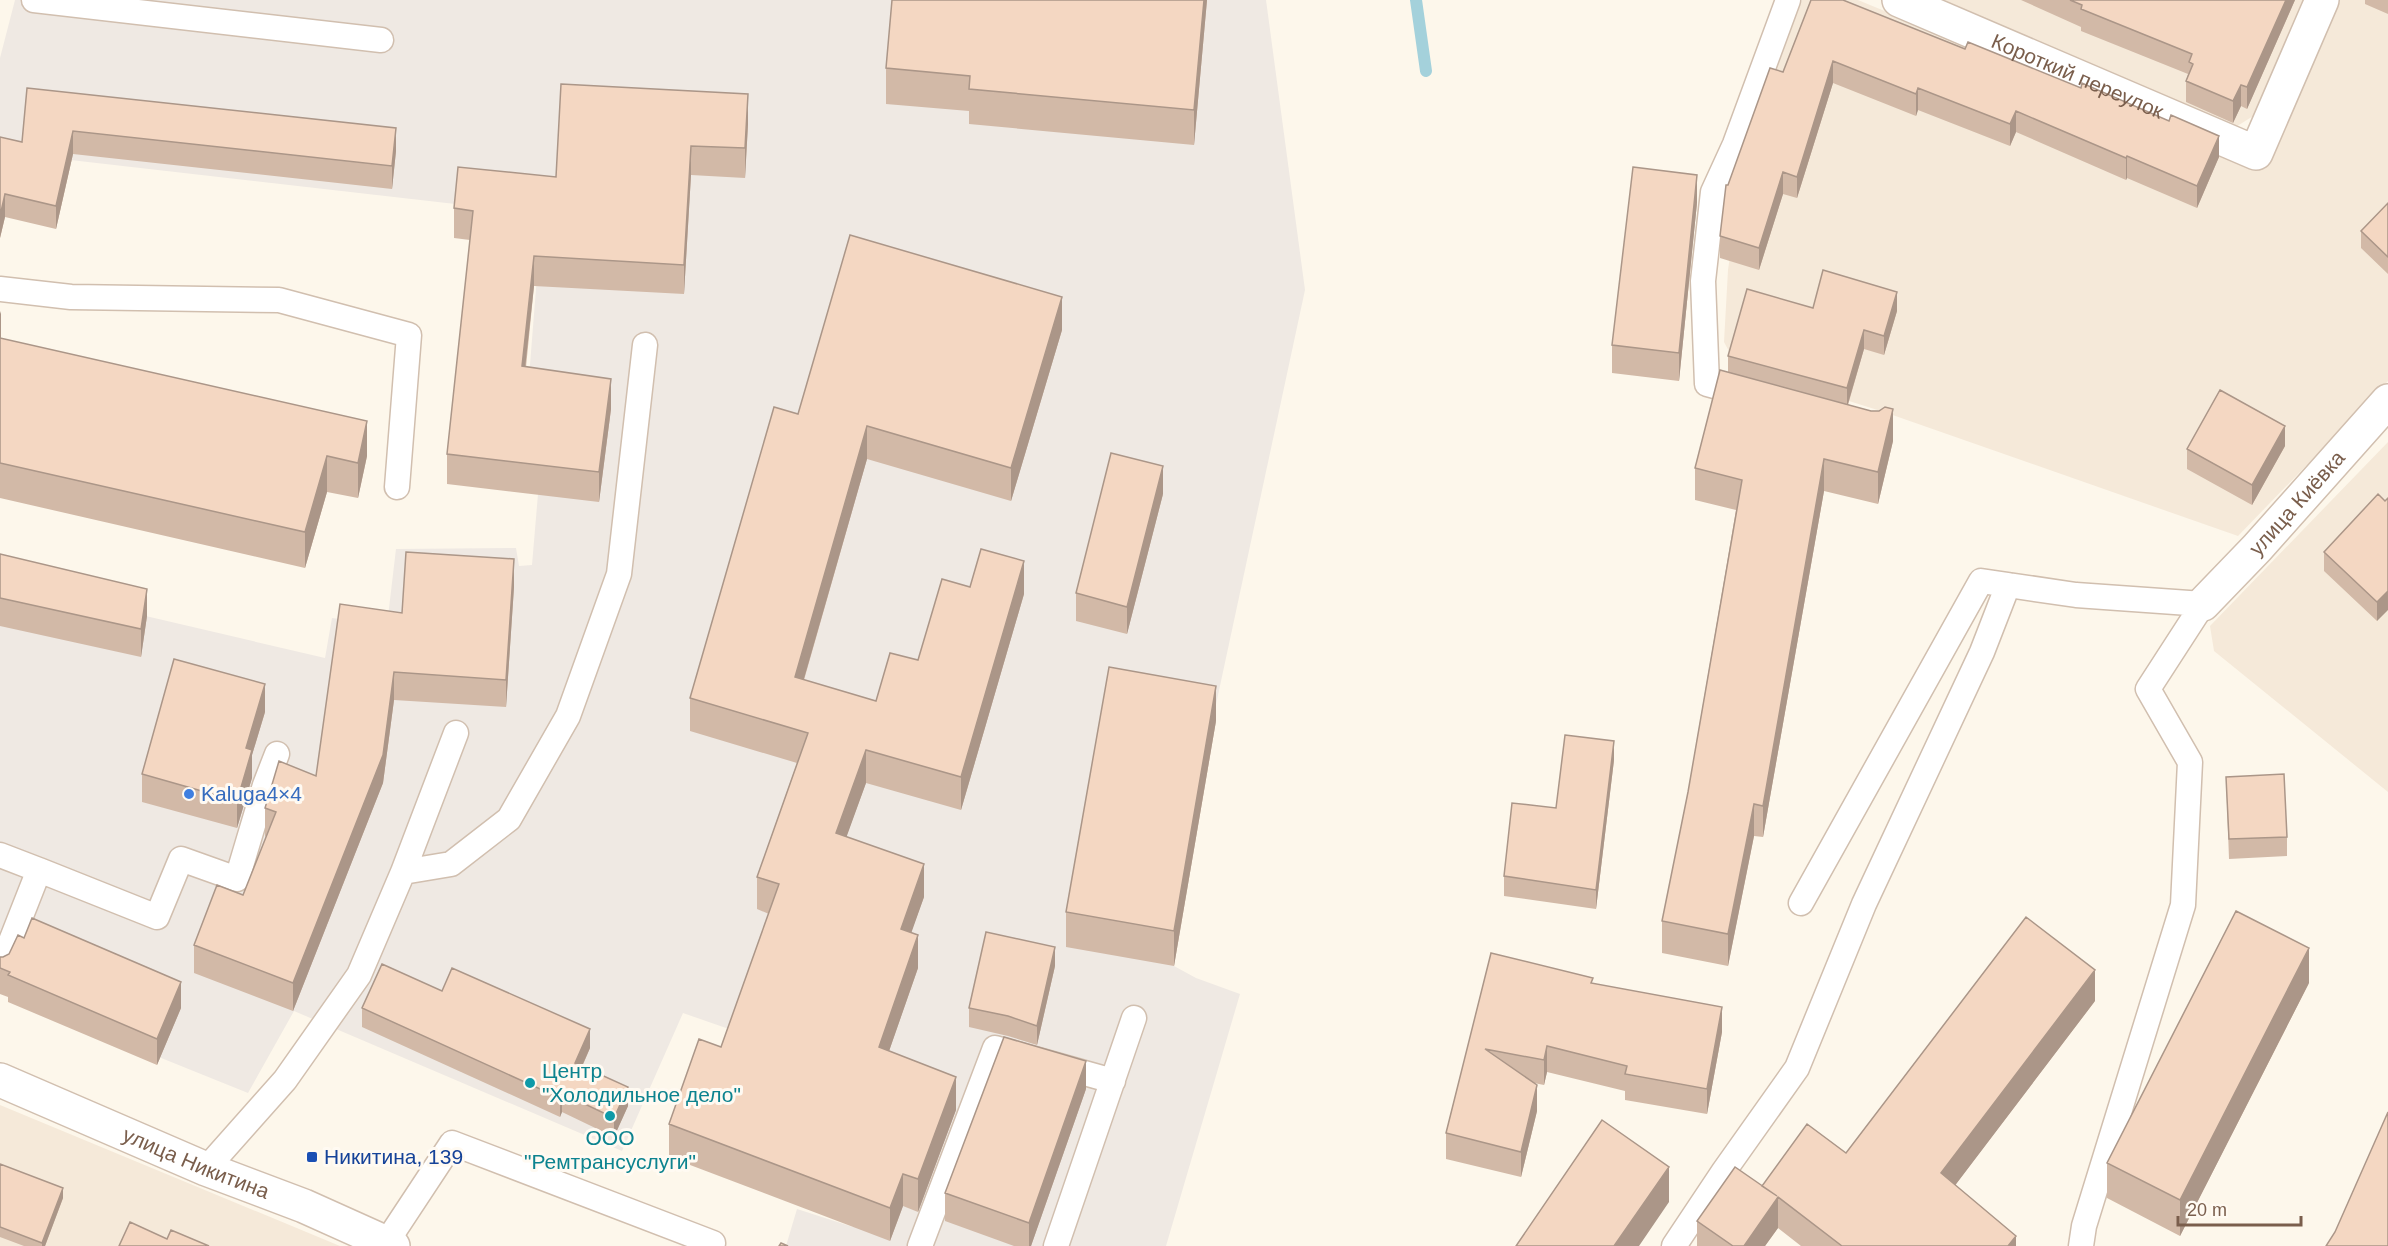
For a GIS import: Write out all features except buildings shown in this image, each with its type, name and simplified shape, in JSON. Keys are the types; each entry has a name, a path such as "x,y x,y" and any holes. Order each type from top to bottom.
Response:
{"street":[{"name":"Короткий переулок","path":"1899,0 2256,153 2322,0"},
{"name":"улица Киёвка","path":"2203,604 2257,548 2388,401"},
{"name":"улица Никитина","path":"0,1080 206,1169 304,1206 390,1245"}],"lane":[{"path":"34,0 381,40"},
{"path":"1774,402 1707,384 1702,281 1713,192 1735,144 1788,0"},
{"path":"0,289 71,297 279,300 410,335 398,487"},
{"path":"403,872 451,864 509,819 568,716 619,574 645,345"},
{"path":"1801,903 1981,581 2076,595 2203,604 2148,689 2190,762 2183,905 2084,1226 2081,1246"},
{"path":"1674,1246 1797,1068 1863,904 1982,652 2008,585"},
{"path":"206,1169 285,1080 359,975 403,872 456,733"},
{"path":"0,855 157,917 182,859 237,879 265,785 277,754"},
{"path":"0,969 39,870"},
{"path":"1056,1246 1134,1018"},
{"path":"920,1246 995,1048 1113,1081"},
{"path":"390,1245 452,1143 713,1243"}],"shaded area":[{"path":"15,0 1266,0 1305,290 1203,765 1174,966 1196,978 1240,994 1166,1246 786,1246 797,1209 853,1227 904,1090 683,1013 622,1151 294,1011 248,1093 0,993 0,582 325,658 332,618 387,625 396,549 516,548 519,566 532,565 538,494 520,491 539,251 561,216 53,158 0,165 0,58"},
{"path":"1802,0 1858,0 2265,169 2337,0 2388,0 2388,381 2238,536 1884,412 1737,366 1724,342 1728,270 1747,140"},
{"path":"1942,0 2306,0 2258,113 2234,128"},
{"path":"2388,442 2388,792 2214,651 2210,626"},
{"path":"0,1105 340,1246 0,1246"}],"waterway":[{"path":"1416,0 1426,71"}],"place":[{"name":"Kaluga4×4","path":"189,794"},
{"name":"Центр \"Холодильное дело\"","path":"530,1083"},
{"name":"ООО \"Ремтрансуслуги\"","path":"610,1116"},
{"name":"Никитина, 139","path":"312,1157"}]}
